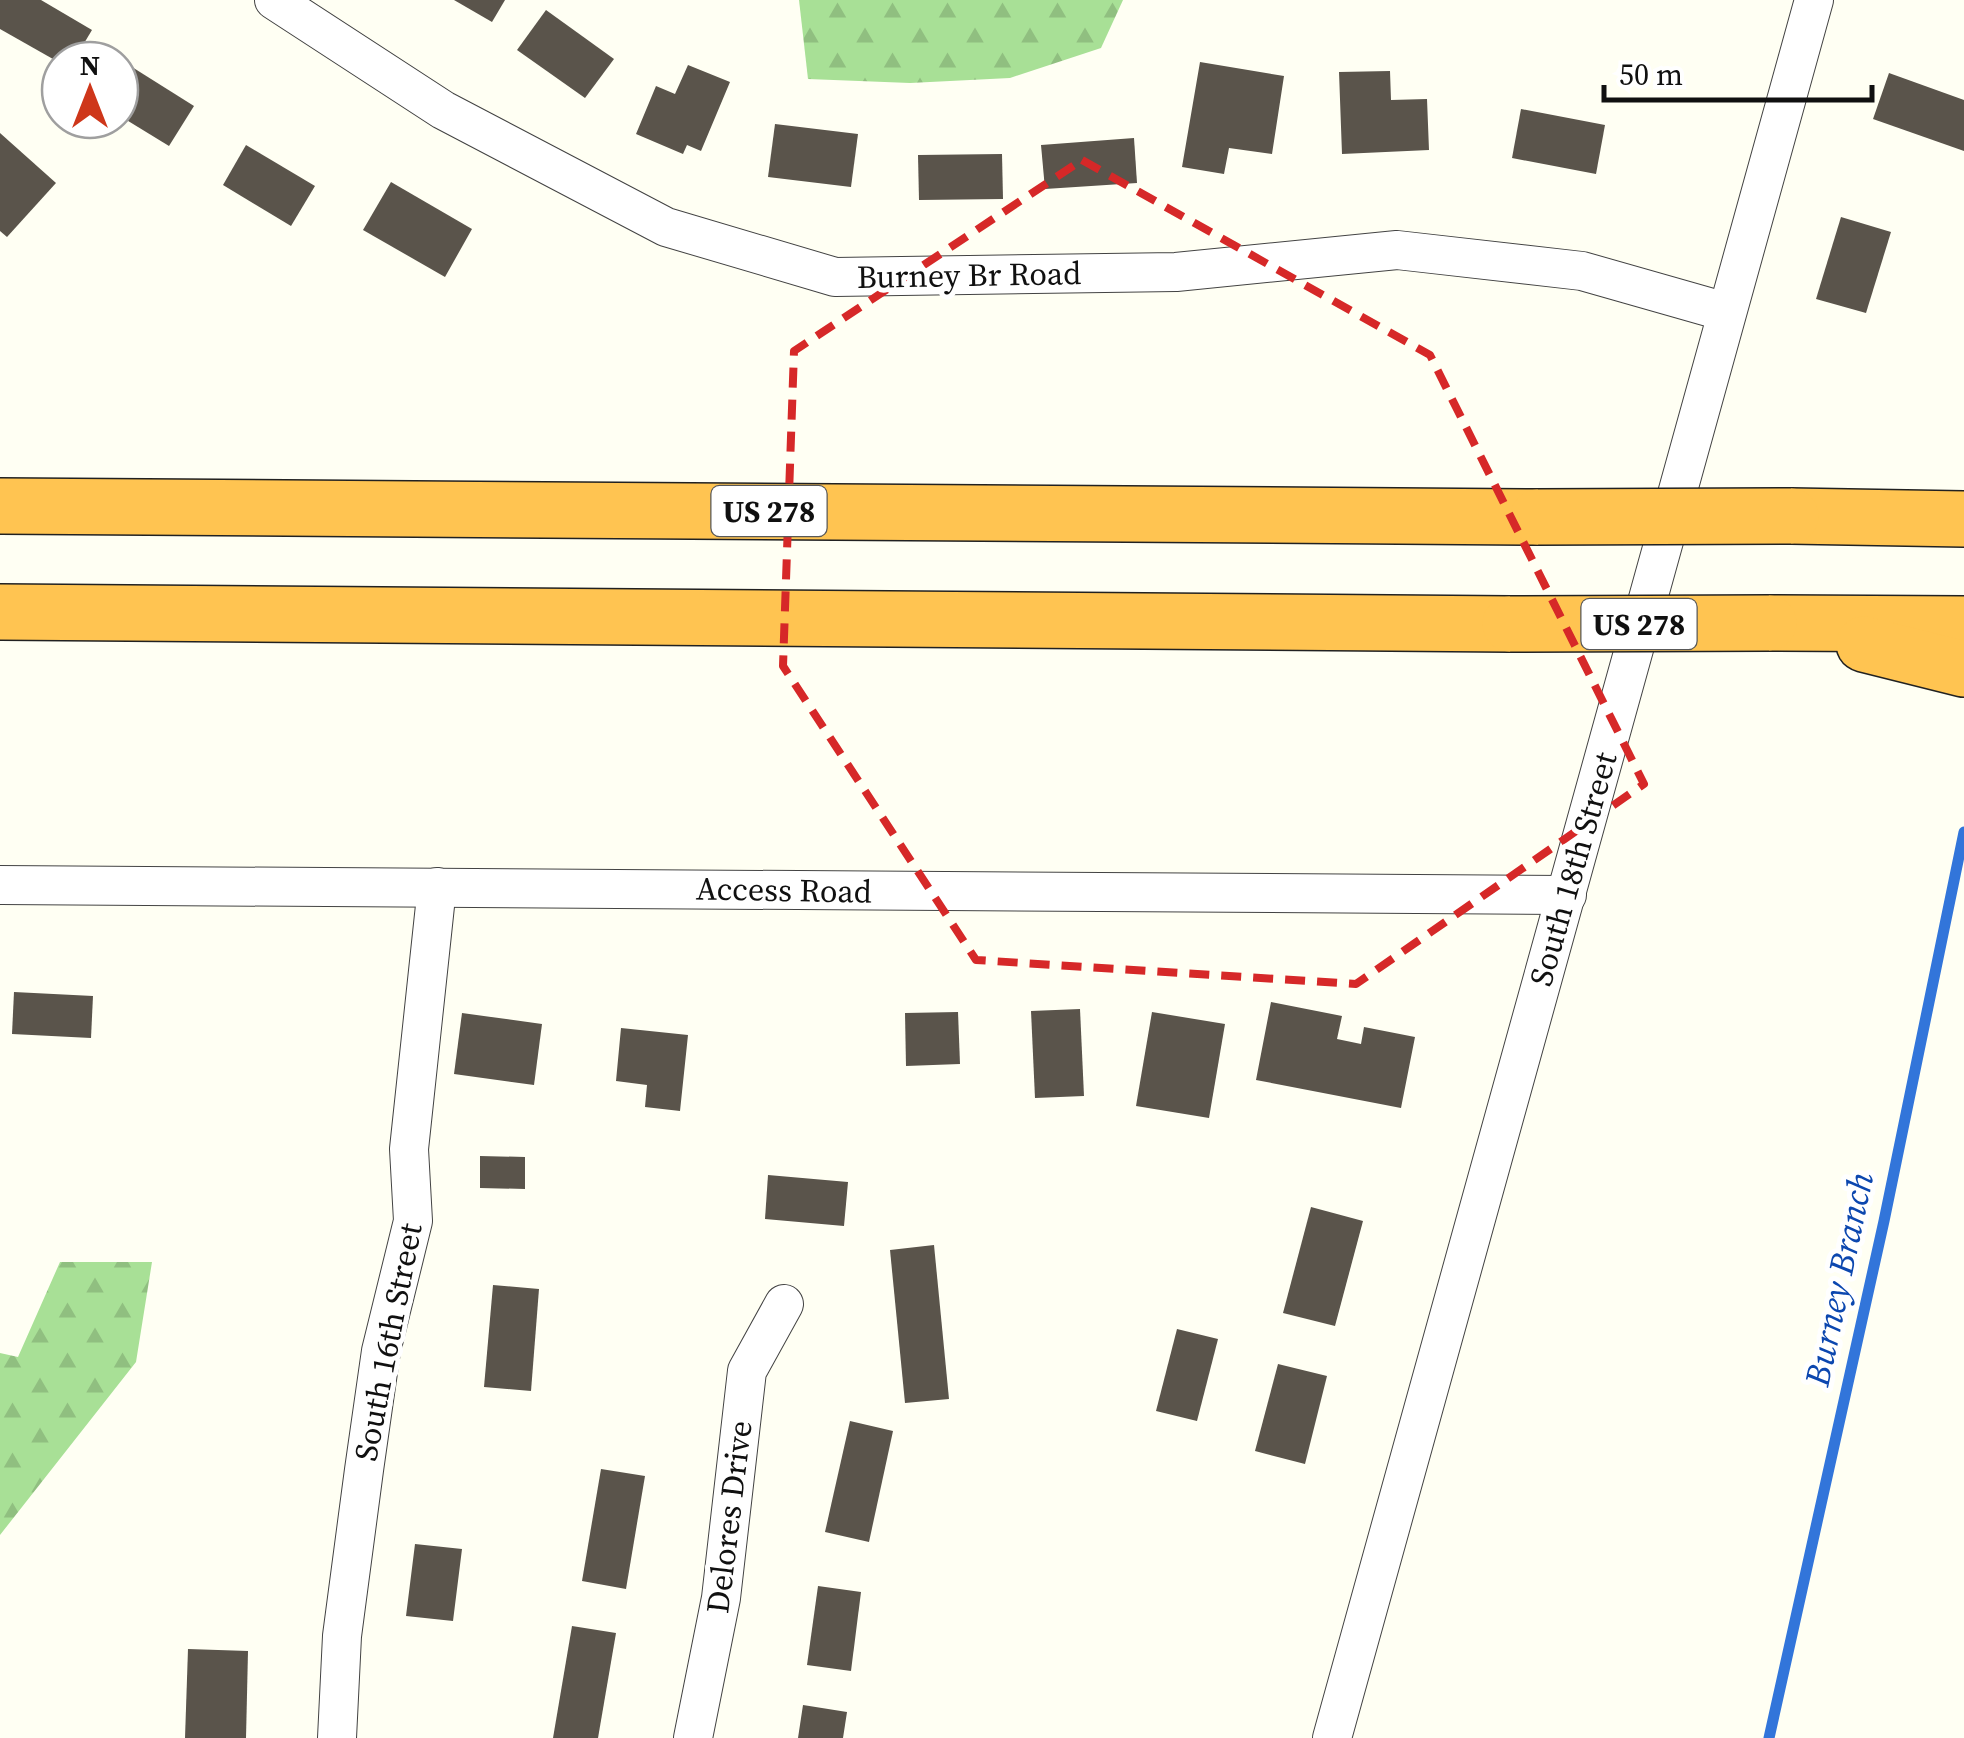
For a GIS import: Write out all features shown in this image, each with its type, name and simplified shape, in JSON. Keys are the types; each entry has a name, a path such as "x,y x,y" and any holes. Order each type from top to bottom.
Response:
{"highway":[{"name":"US 278","path":"0,506 1964,519"},
{"name":"US 278","path":"0,612 1964,624"},
{"path":"1779,623 1964,669"}],"street":[{"name":"Burney Br Road","path":"274,0 444,110 666,227 835,277 1176,272 1397,250 1582,271 1726,312"},
{"name":"South 18th Street","path":"1332,1738 1814,0"},
{"name":"Access Road","path":"0,885 1567,895"},
{"name":"South 16th Street","path":"336,1738 342,1636 381,1350 413,1221 410,1149 438,887"},
{"name":"Delores Drive","path":"693,1738 721,1598 747,1371 784,1304"}],"highlighted area":[{"path":"1082,160 1430,355 1644,784 1356,984 976,960 783,666 794,351"}],"green space":[{"path":"799,0 1123,0 1101,48 1010,78 910,83 808,79"},
{"path":"60,1262 152,1262 136,1362 0,1535 0,1353 18,1357"}],"building":[{"path":"0,0 41,0 92,30 86,40 40,40 40,52 0,29"},
{"path":"454,0 505,0 492,22"},
{"path":"546,10 614,59 585,98 517,50"},
{"path":"1200,62 1284,76 1272,154 1229,148 1224,174 1182,167"},
{"path":"688,65 730,82 701,151 687,145 683,154 636,134 656,86 675,94"},
{"path":"1390,71 1391,100 1427,99 1429,150 1342,154 1339,72"},
{"path":"140,72 194,106 169,146 140,128"},
{"path":"1889,73 1964,100 1964,151 1873,119"},
{"path":"1521,109 1605,125 1596,174 1512,158"},
{"path":"775,124 858,134 851,187 768,177"},
{"path":"0,133 56,183 7,237 0,231"},
{"path":"1134,138 1137,183 1045,189 1041,145"},
{"path":"246,145 315,186 291,226 223,185"},
{"path":"1002,154 1003,199 919,200 918,155"},
{"path":"391,182 472,229 445,277 363,230"},
{"path":"1841,217 1891,232 1866,313 1816,299"},
{"path":"14,992 93,996 91,1038 12,1034"},
{"path":"1271,1002 1342,1016 1337,1039 1361,1044 1364,1027 1415,1037 1401,1108 1256,1080"},
{"path":"1080,1009 1084,1096 1035,1098 1031,1011"},
{"path":"958,1012 960,1064 906,1066 905,1013"},
{"path":"1152,1012 1225,1024 1209,1118 1136,1106"},
{"path":"462,1013 542,1024 534,1085 454,1074"},
{"path":"621,1028 688,1035 680,1111 645,1107 647,1085 616,1081"},
{"path":"480,1156 525,1157 525,1189 480,1188"},
{"path":"768,1175 848,1182 844,1226 765,1219"},
{"path":"1311,1207 1363,1221 1335,1326 1283,1313"},
{"path":"934,1245 949,1399 905,1403 890,1250"},
{"path":"493,1285 539,1289 531,1391 484,1387"},
{"path":"1177,1329 1218,1339 1197,1421 1156,1411"},
{"path":"1278,1364 1327,1376 1305,1464 1255,1451"},
{"path":"850,1421 893,1431 869,1542 825,1532"},
{"path":"601,1469 645,1476 626,1589 582,1581"},
{"path":"415,1544 462,1549 453,1621 406,1616"},
{"path":"818,1586 861,1592 851,1671 807,1665"},
{"path":"572,1626 616,1633 598,1738 553,1738"},
{"path":"188,1649 248,1651 246,1738 185,1738"},
{"path":"803,1705 847,1712 843,1738 798,1738"}],"waterway":[{"name":"Burney Branch","path":"1769,1738 1884,1221 1964,832"}]}
